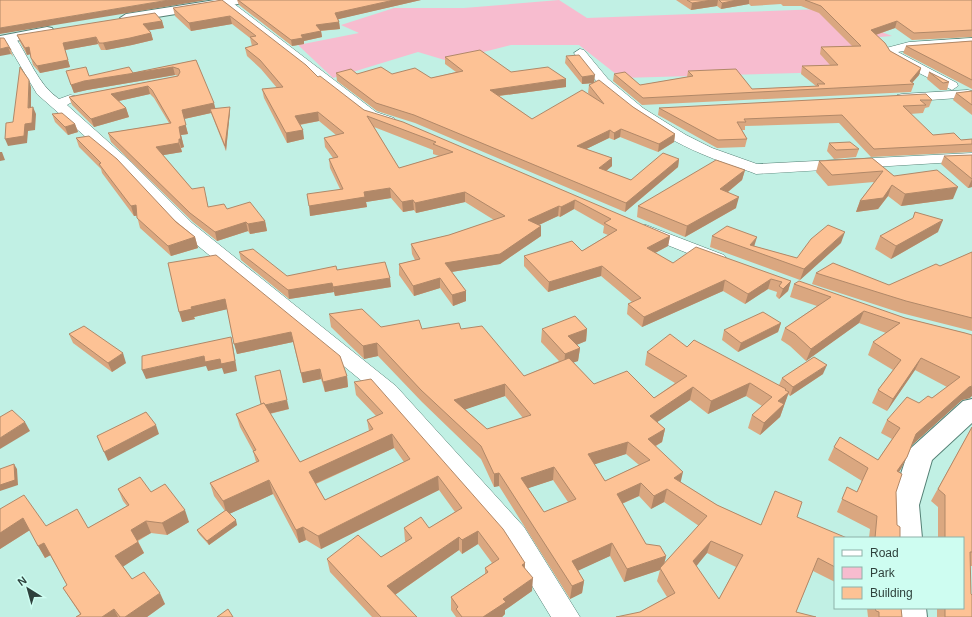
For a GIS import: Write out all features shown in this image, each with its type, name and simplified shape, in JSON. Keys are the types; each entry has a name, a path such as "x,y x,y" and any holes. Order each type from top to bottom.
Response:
{"street":[{"path":"110,21 231,1 371,115 403,125"},
{"path":"5,39 56,30"},
{"path":"5,39 21,51 38,87 46,97 58,104 126,165 186,227 388,391 515,535 566,617"},
{"path":"970,95 892,54 890,51 909,46 972,42"},
{"path":"580,53 603,82 638,111 681,138 756,169 972,157"},
{"path":"889,98 970,95"},
{"path":"58,104 79,97"},
{"path":"638,111 660,110"},
{"path":"632,223 708,255 735,264"},
{"path":"907,537 905,505 920,455 972,408"}],"green space":[{"path":"559,0 587,18 822,9 892,36 867,38 909,70 621,78 579,45 511,45 448,61 418,52 333,78 298,45 359,33 341,25 394,8 464,8"}],"building":[{"path":"0,0 169,0 0,28"},
{"path":"222,0 306,65 318,77 320,76 364,110 403,122 670,236 647,248 673,263 696,247 791,281 783,289 779,286 782,282 771,279 748,294 725,280 644,317 628,304 641,298 602,266 549,282 524,256 572,241 582,251 617,230 604,223 611,219 575,200 528,220 541,226 500,254 445,263 466,291 452,295 440,278 413,286 399,264 420,259 411,244 449,235 505,216 465,192 415,203 413,200 402,202 390,188 364,192 365,197 309,206 307,194 343,189 329,159 338,157 324,138 344,133 318,112 295,116 303,130 286,133 262,89 283,87 260,60 245,48 258,44 250,37 256,36 230,16 189,23 173,8","holes":["367,116 436,142 433,144 453,152 399,168"]},
{"path":"238,0 394,0 335,13 339,22 316,25 321,31 301,35 303,38 291,40"},
{"path":"687,0 712,0 692,3"},
{"path":"719,0 737,0 722,3"},
{"path":"805,0 972,0 972,30 914,33 897,21 871,30 885,43 890,51 921,68 910,81 914,84 643,98 614,74 625,72 640,85 693,76 688,71 736,69 752,89 819,86 817,84 825,84 802,66 838,65 821,47 861,46 821,6"},
{"path":"155,13 162,21 143,24 151,33 103,43 99,43 96,37 63,43 68,60 37,66 31,58 29,47 25,48 17,35"},
{"path":"0,38 4,38 11,50 8,47 0,49"},
{"path":"972,41 972,80 906,46"},
{"path":"480,50 511,72 548,67 566,79 490,90 532,119 582,90 604,104 589,85 599,80 633,107 675,134 659,144 621,129 614,133 610,130 577,146 612,158 599,168 631,180 663,153 679,159 626,203 414,115 376,103 336,73 351,69 357,74 381,67 392,74 415,68 431,78 463,71 445,57"},
{"path":"579,55 595,75 582,77 566,56"},
{"path":"196,60 214,103 182,110 186,125 179,127 181,139 179,139 179,143 156,147 192,189 204,187 208,207 224,204 227,209 250,202 265,221 248,224 246,222 215,232 190,213 108,133 171,123 152,90 148,86 111,94 126,108 91,119 69,97 178,76 180,72 179,69 173,67 84,81 71,85 66,71 86,67 89,76 129,67 133,73"},
{"path":"20,67 29,80 28,108 33,107 32,123 25,124 24,136 5,139 6,123 13,122"},
{"path":"929,72 949,82 943,83"},
{"path":"972,91 972,105 956,93"},
{"path":"926,94 932,100 920,100 926,105 903,106 933,135 954,133 961,140 972,139 972,144 874,149 842,115 744,119 746,122 737,122 747,139 718,140 659,108"},
{"path":"230,107 225,146 210,109"},
{"path":"62,113 75,124 65,127 52,114"},
{"path":"89,136 117,159 176,222 195,237 168,246 137,218 136,205 131,206 99,164 101,163 76,138"},
{"path":"850,142 859,149 836,150 829,143"},
{"path":"972,155 972,179 944,156"},
{"path":"872,158 894,176 937,170 958,187 905,194 892,185 883,198 860,201 883,171 832,175 819,161"},
{"path":"716,160 745,170 720,189 739,197 687,226 638,206"},
{"path":"915,212 943,220 896,246 880,236 913,218"},
{"path":"828,225 845,232 804,269 712,236 727,226 757,237 750,245 797,258 811,239"},
{"path":"253,249 287,276 336,266 337,270 385,262 390,278 333,287 332,283 288,290 239,252"},
{"path":"972,252 972,318 906,301 816,273 833,263 889,285 936,264 940,266"},
{"path":"216,255 340,356 347,376 323,382 320,369 301,373 291,332 234,344 225,299 191,307 192,309 179,312 168,263"},
{"path":"799,281 905,318 972,335 972,386 916,434 907,457 897,471 902,474 896,492 897,525 900,527 900,537 875,537 877,516 842,499 847,487 857,492 868,468 834,447 840,437 878,460 900,428 887,420 907,397 919,403 928,396 932,398 960,377 921,358 893,399 878,390 901,360 873,342 900,323 864,311 811,349 795,334 785,328 831,297 794,284"},
{"path":"362,309 381,327 419,320 422,329 459,323 461,329 482,326 524,376 569,358 594,384 627,371 654,398 687,376 647,352 670,334 687,347 694,340 786,389 785,390 789,392 778,401 784,404 764,423 752,415 772,397 750,383 711,401 693,387 650,416 665,429 648,439 683,472 674,478 717,505 761,525 775,491 802,502 797,517 845,537 834,537 834,566 818,558 796,612 816,617 616,617 640,612 675,593 660,568 707,516 667,489 654,496 641,483 617,494 646,544 660,546 666,556 627,569 612,543 572,561 584,581 572,586 499,473 494,474 481,446 421,390 377,343 363,346 329,314","holes":["505,384 531,415 487,429 454,400","628,442 650,460 605,481 588,454","554,467 576,499 544,512 521,478","711,541 743,555 719,599 693,561"]},
{"path":"763,312 781,323 741,343 724,330"},
{"path":"575,316 587,329 568,336 580,348 565,354 542,329"},
{"path":"84,326 123,353 108,363 69,334"},
{"path":"231,337 235,361 221,364 220,359 205,362 204,356 142,370 142,356"},
{"path":"814,357 827,365 793,387 782,378"},
{"path":"280,370 287,400 265,405 264,403 261,404 255,376"},
{"path":"371,379 503,529 525,563 522,565 533,578 503,599 506,602 483,617 462,617 456,609 458,607 451,597 488,572 485,568 499,559 478,531 462,540 459,537 387,586 417,617 381,617 327,559 358,535 381,557 412,538 404,528 421,517 429,528 462,508 438,476 318,536 303,527 296,530 269,480 223,501 210,483 259,461 253,451 256,450 236,414 264,403 300,462 373,429 367,420 383,413 354,382","holes":["392,434 410,459 325,500 309,472"]},
{"path":"12,410 25,422 0,438 0,417"},
{"path":"146,412 156,425 104,452 97,436"},
{"path":"972,427 972,552 970,552 972,617 945,617 945,609 964,609 964,537 945,537 945,495 938,489"},
{"path":"14,464 15,480 0,485 0,469"},
{"path":"140,477 151,492 165,484 185,510 162,523 146,521 131,530 138,542 115,556 132,579 144,572 160,593 125,617 120,617 114,609 102,617 76,617 81,614 63,588 67,585 44,543 38,546 23,518 0,533 0,509 24,495 46,526 77,509 88,528 129,505 118,489"},
{"path":"226,510 236,520 207,541 197,530"},
{"path":"228,609 233,617 217,617"},
{"path":"875,609 901,609 902,617 879,617 879,612"}]}
